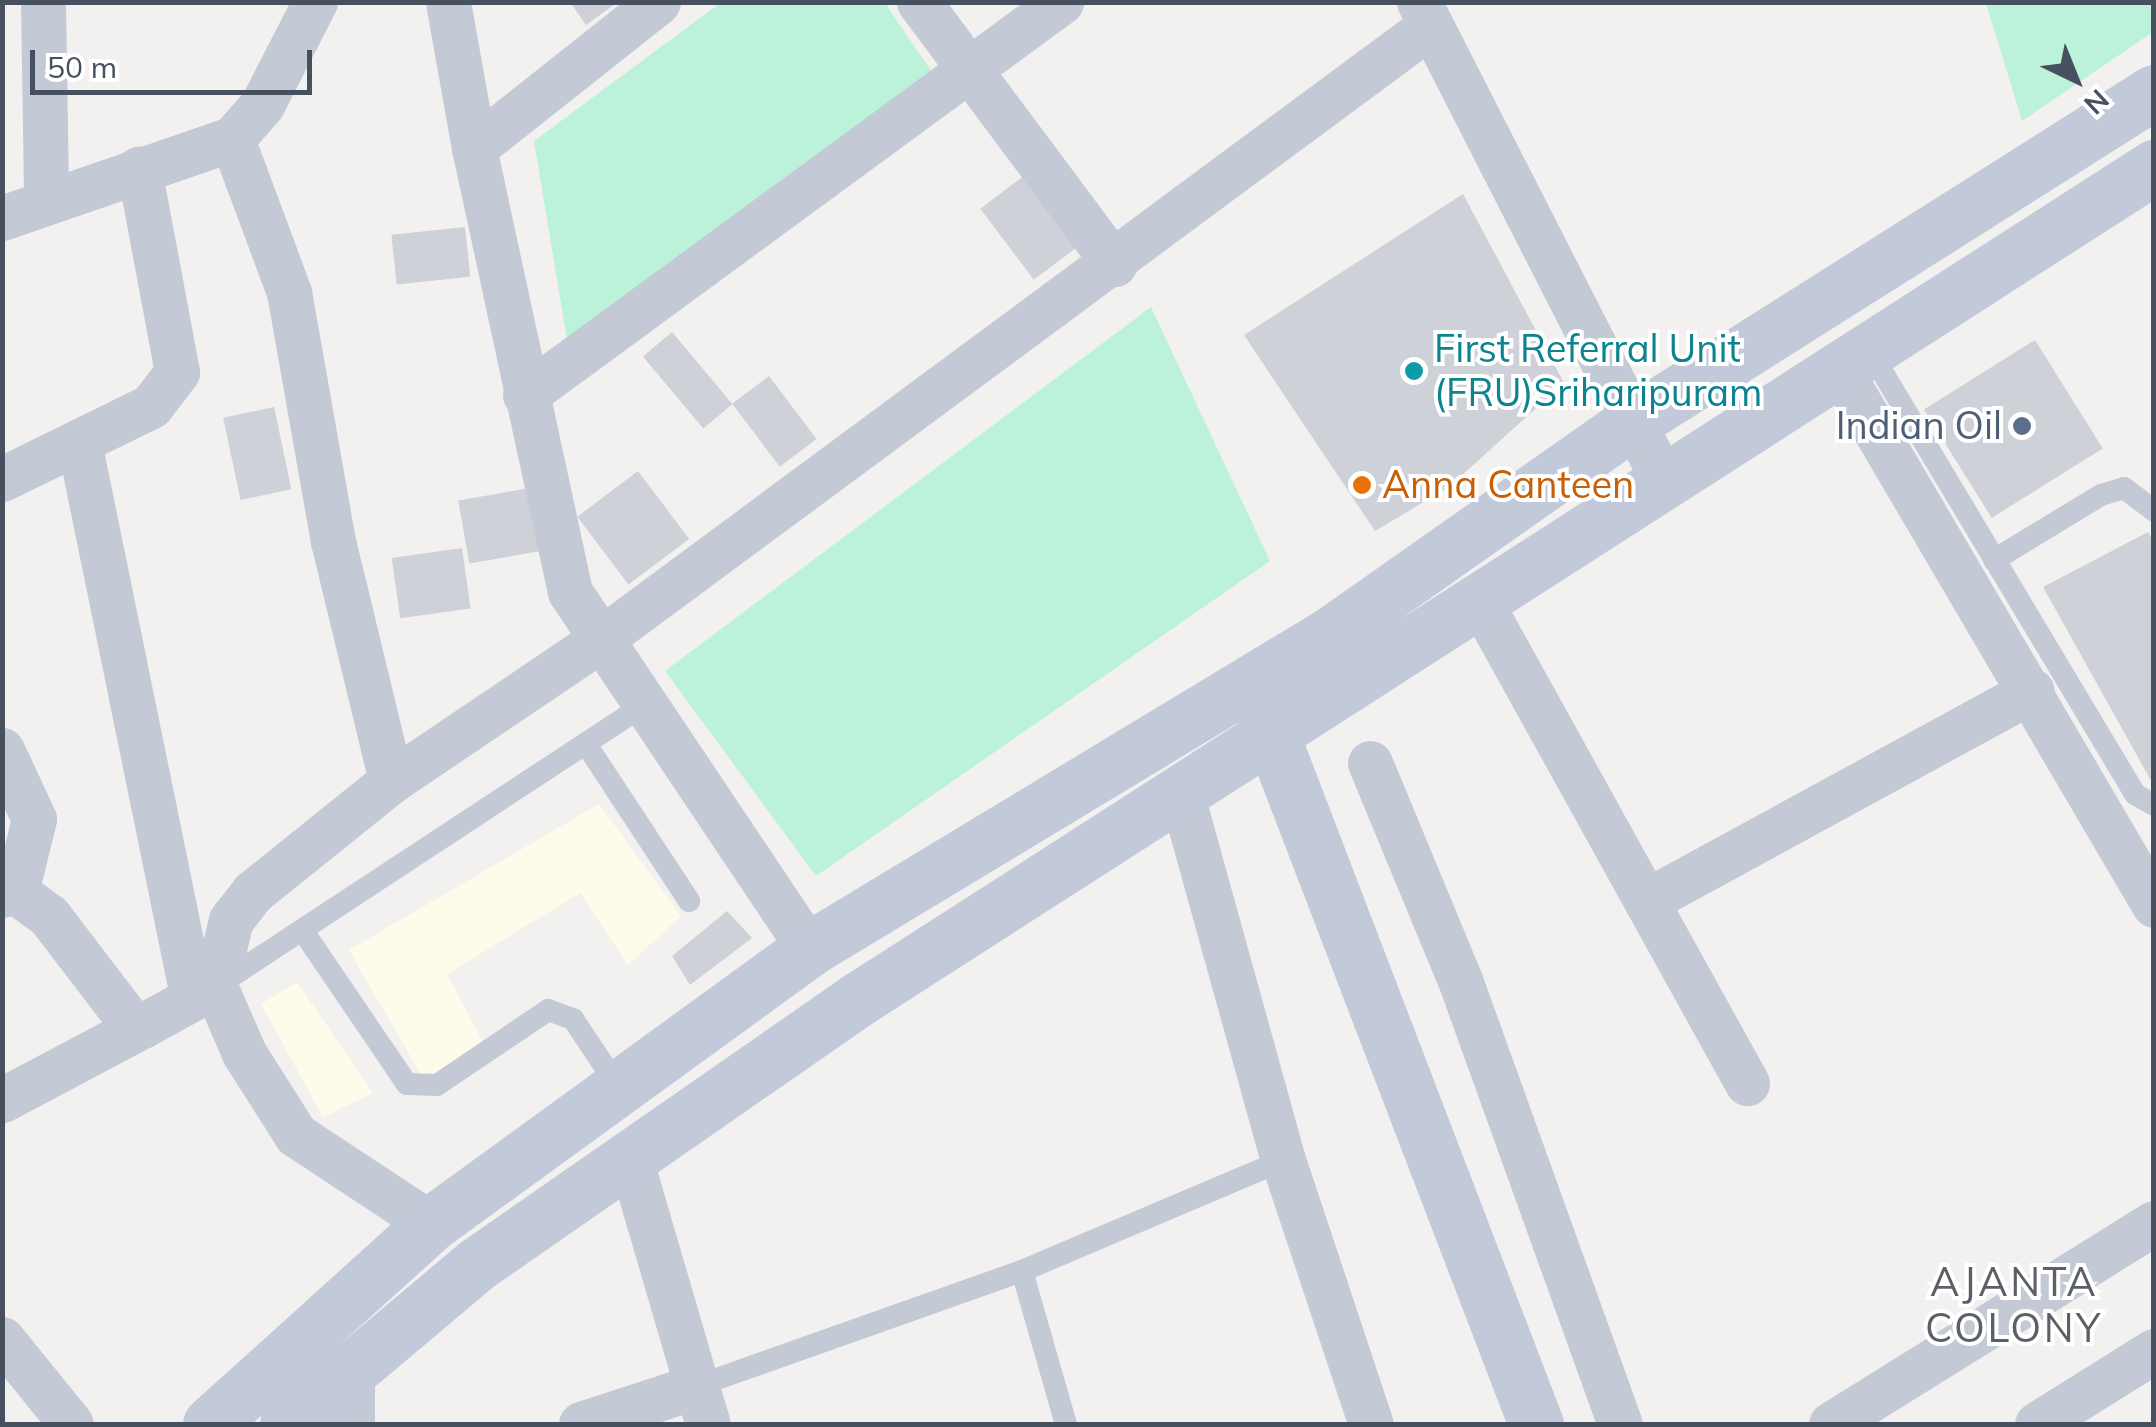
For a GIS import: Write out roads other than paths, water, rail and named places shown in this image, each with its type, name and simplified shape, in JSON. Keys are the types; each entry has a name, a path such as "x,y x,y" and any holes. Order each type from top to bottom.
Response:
{"main road":[{"path":"319,1395 431,1224 810,950 1251,681 1629,424 2154,92"},
{"path":"210,1424 319,1395 477,1264 860,998 1274,739 2154,167"},
{"path":"1251,681 1536,1424"}],"street":[{"path":"42,2 20,72 46,199"},
{"path":"2,218 46,199 232,139 262,106 315,2"},
{"path":"448,2 474,148 560,562 596,642 810,950"},
{"path":"474,148 658,2"},
{"path":"919,2 968,74 1114,264"},
{"path":"525,395 968,74 1061,2"},
{"path":"2,1100 204,991 231,920 253,892 390,781 596,642 1114,264 1425,14 1629,424 1665,484"},
{"path":"232,139 289,292 390,781"},
{"path":"2,479 80,447 151,406 178,372 139,168"},
{"path":"1856,362 2032,691 2154,905"},
{"path":"80,447 204,991 296,1134 431,1224"},
{"path":"1481,604 1747,1083"},
{"path":"1648,900 2032,691"},
{"path":"2,750 19,876 119,1013 142,1026"},
{"path":"1370,763 1460,980 1620,1424"},
{"path":"1182,796 1283,1160 1371,1424"},
{"path":"581,1424 702,1405 630,1158"},
{"path":"1831,1424 2154,1224"},
{"path":"2,1339 71,1424"},
{"path":"2037,1424 2154,1351"}],"lane":[{"path":"1856,362 1994,560 2135,794 2154,805"},
{"path":"1994,560 2100,495 2124,488 2154,511"},
{"path":"204,991 305,934 641,707"},
{"path":"586,744 689,901"},
{"path":"305,934 407,1084 437,1086 548,1010 573,1019 619,1088"},
{"path":"702,1405 1283,1160"},
{"path":"1022,1271 1066,1424"}],"place":[{"name":"First Referral Unit (FRU)Sriharipuram","path":"1414,371"},
{"name":"Indian Oil","path":"2022,426"},
{"name":"Anna Canteen","path":"1362,485"}],"district":[{"name":"AJANTA COLONY","path":"2014,1304"}]}
